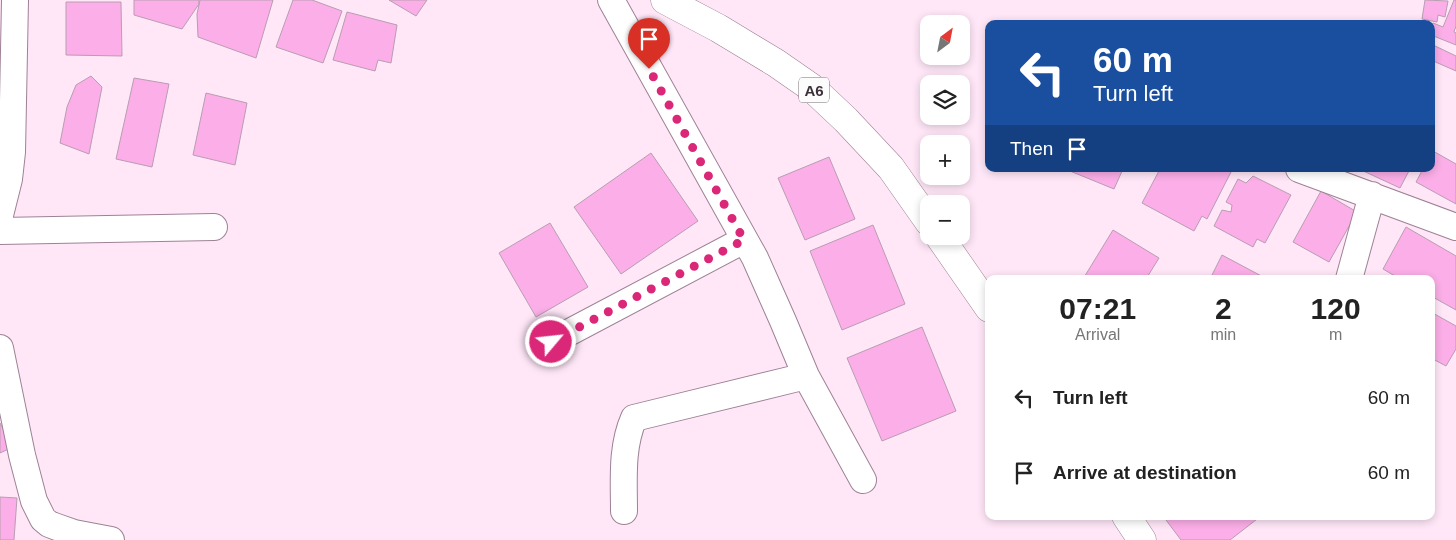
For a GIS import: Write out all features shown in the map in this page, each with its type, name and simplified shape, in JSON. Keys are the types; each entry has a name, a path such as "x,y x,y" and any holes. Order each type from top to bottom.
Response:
{"highway":[{"name":"A6","path":"665,0 718,28 776,63 812,88 846,120 891,168 920,209"},
{"path":"945,245 985,302"},
{"path":"1129,520 1142,540"}],"street":[{"path":"0,215 9,179 12,152 15,0"},
{"path":"611,0 754,258 806,376 863,480"},
{"path":"1307,172 1456,227"},
{"path":"1349,275 1372,195"},
{"path":"0,231 214,227"},
{"path":"551,342 744,240"},
{"path":"0,348 22,455 34,501 43,519 57,528 111,540"},
{"path":"624,511 625,447 634,418 806,376"}],"building":[{"path":"134,0 199,0 199,4 182,29 134,15"},
{"path":"200,0 273,0 256,58 198,37 197,14"},
{"path":"293,0 312,0 342,11 323,63 276,47"},
{"path":"389,0 427,0 416,16"},
{"path":"1425,0 1448,1 1445,17 1438,15 1437,22 1435,20 1422,19"},
{"path":"1454,0 1456,0 1456,26 1454,32 1456,33 1456,45 1435,37 1435,24 1443,27"},
{"path":"66,2 121,2 122,56 66,55"},
{"path":"347,12 397,25 391,63 378,60 375,71 333,60"},
{"path":"1435,46 1456,56 1456,71 1435,62"},
{"path":"91,76 102,87 89,154 60,143 67,107 76,85"},
{"path":"134,78 169,84 152,167 116,159"},
{"path":"206,93 247,103 235,165 193,155"},
{"path":"1435,152 1456,164 1456,204 1416,182 1421,172 1435,172"},
{"path":"651,153 698,221 621,274 574,207"},
{"path":"829,157 855,219 805,240 778,178"},
{"path":"1072,172 1122,172 1114,189"},
{"path":"1158,172 1231,172 1207,219 1202,216 1194,231 1142,203"},
{"path":"1365,172 1408,172 1400,188"},
{"path":"1253,176 1291,195 1265,243 1257,239 1253,247 1214,226 1222,210 1231,212 1232,205 1226,202 1238,179 1246,183"},
{"path":"1321,191 1357,212 1329,262 1293,242"},
{"path":"550,223 588,287 536,317 499,253"},
{"path":"873,225 905,304 842,330 810,251"},
{"path":"1406,227 1456,256 1456,310 1435,298 1435,275 1393,275 1383,269"},
{"path":"1113,230 1159,258 1148,275 1085,275"},
{"path":"1222,255 1260,275 1212,275"},
{"path":"1435,314 1456,326 1456,349 1446,366 1435,360"},
{"path":"922,327 956,411 882,441 847,358"},
{"path":"0,423 13,447 0,453"},
{"path":"0,497 17,498 14,540 0,540"},
{"path":"1166,520 1256,520 1230,540 1181,540"}],"route":[{"path":"551,342 744,240 649,69"}]}
